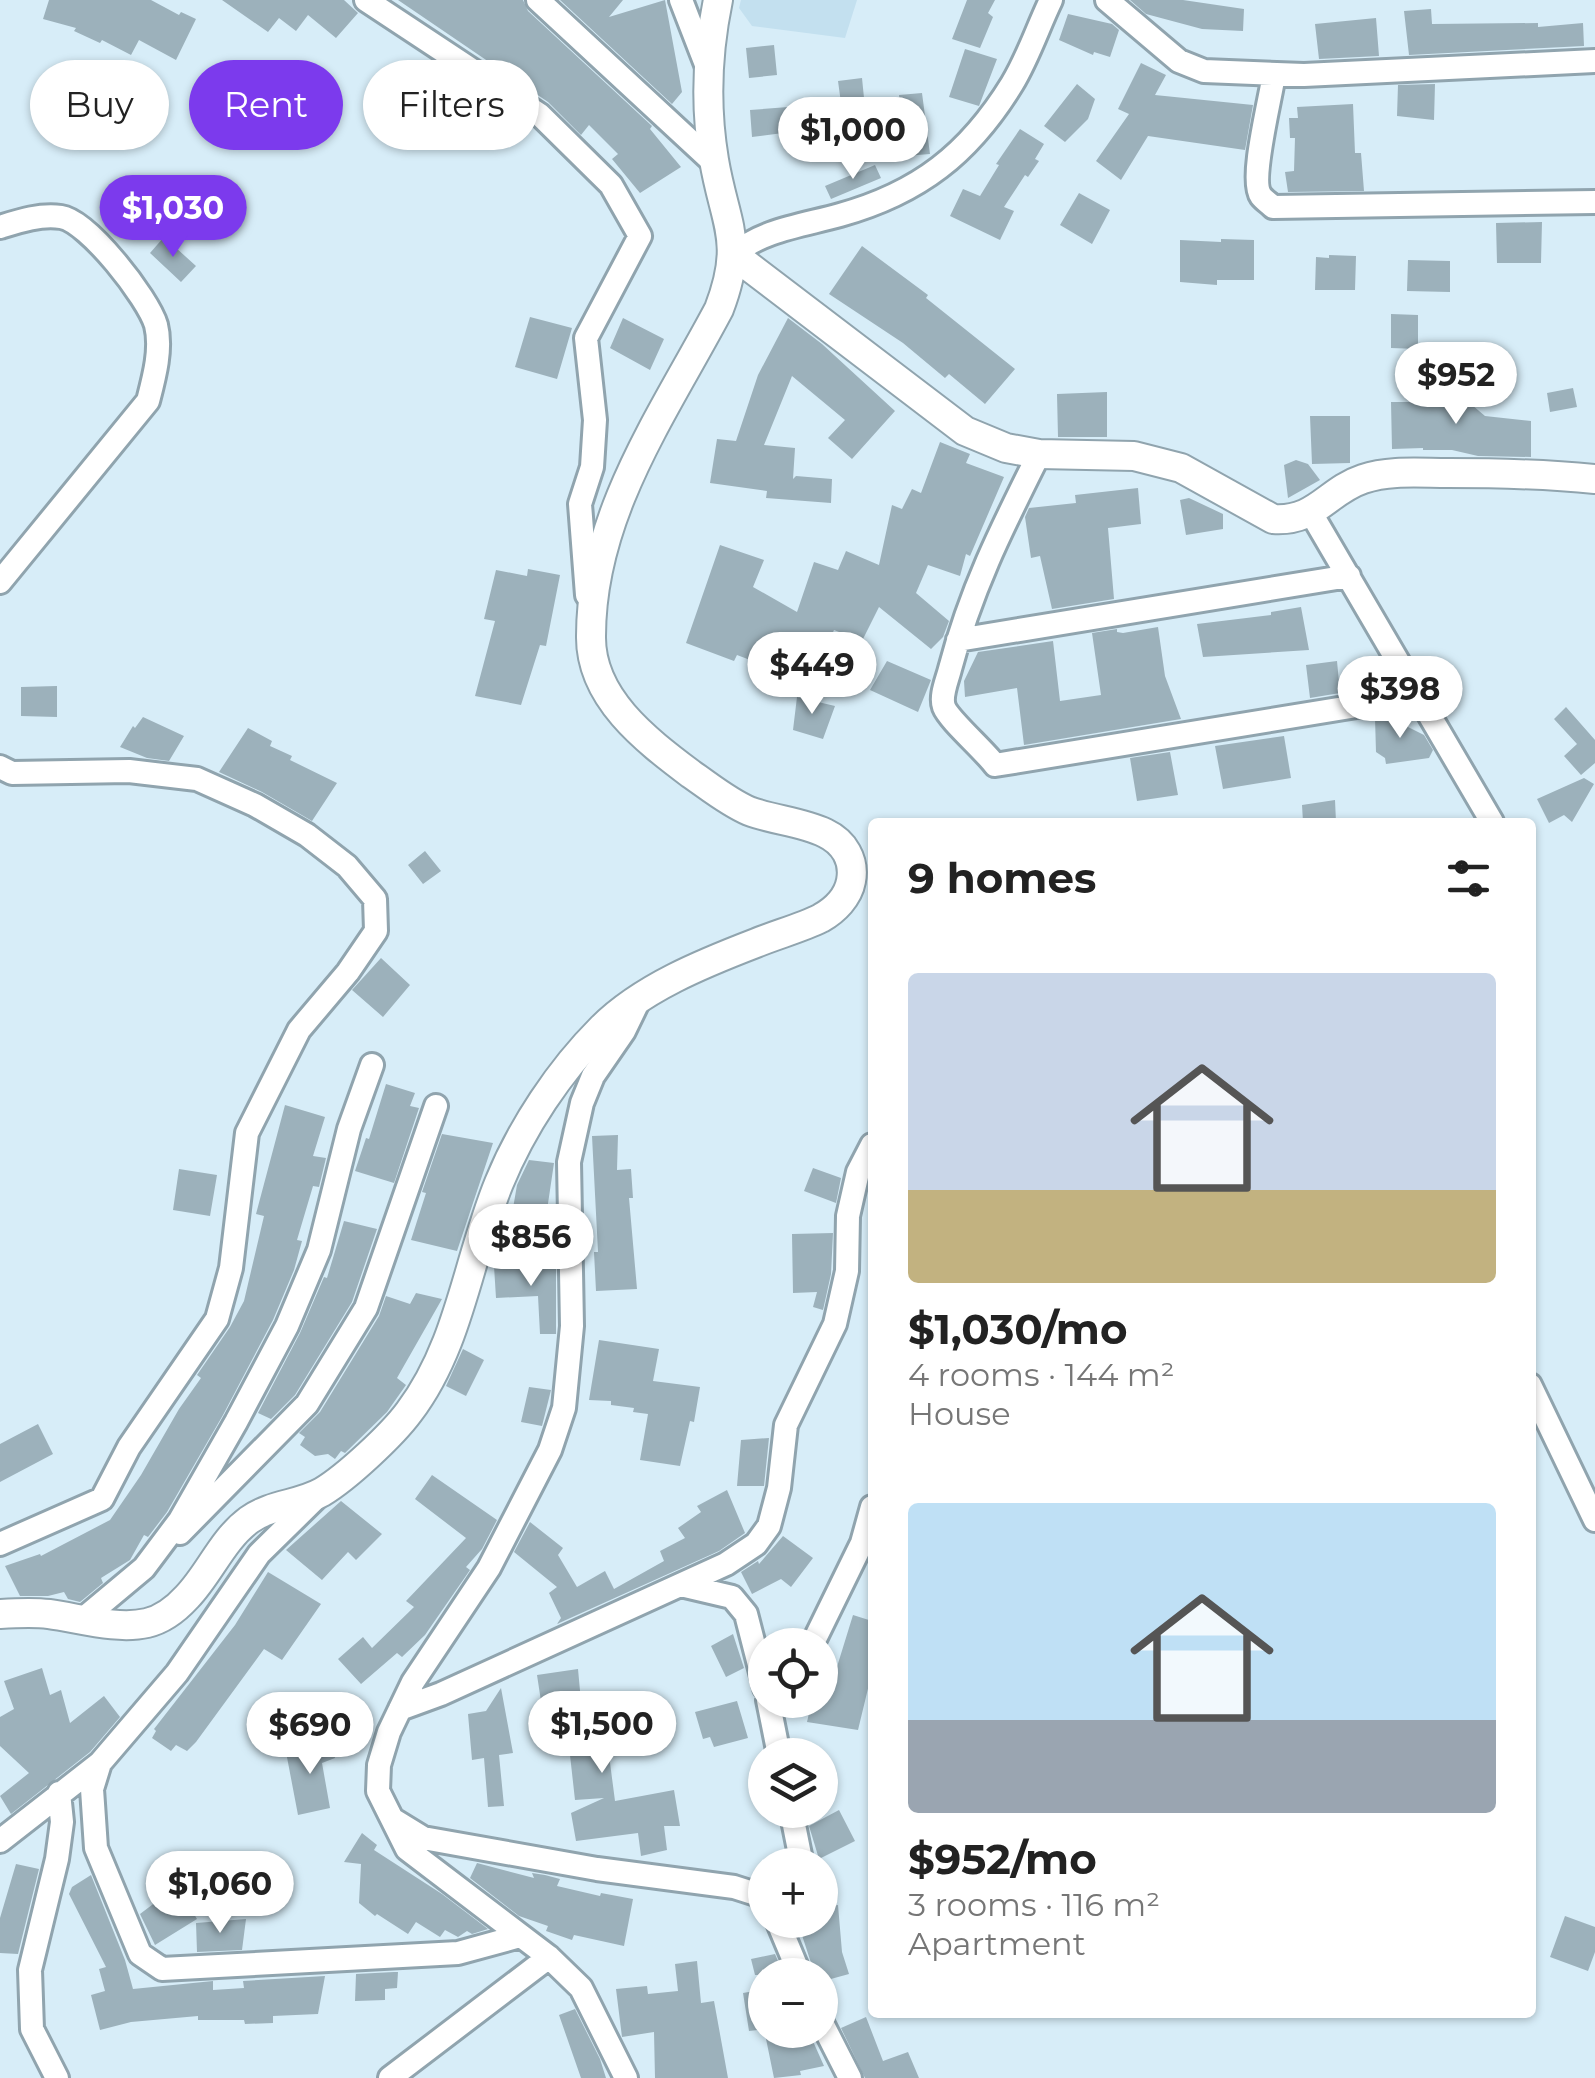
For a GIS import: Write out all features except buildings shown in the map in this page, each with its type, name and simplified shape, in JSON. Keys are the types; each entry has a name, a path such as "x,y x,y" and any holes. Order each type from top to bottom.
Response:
{"main road":[{"path":"0,1614 41,1613 132,1625 170,1614 191,1593 233,1533 250,1519 264,1510 321,1492 390,1434 410,1411 449,1335 498,1184 526,1128 561,1075 598,1032 638,1000 731,952 822,917 847,894 852,861 827,834 746,810 653,745 618,710 597,672 590,638 601,553 627,478 719,309 730,280 734,255 727,207 714,163 707,67 718,0"},
{"path":"734,255 966,431 1006,448 1039,454 1134,456 1181,468 1273,519 1291,520 1311,513 1361,480 1392,473 1538,473 1595,479"}],"street":[{"path":"366,0 540,115 611,185 640,236 586,338 595,420 592,467 580,504 590,638"},
{"path":"538,0 714,163"},
{"path":"681,0 707,67"},
{"path":"734,255 748,241 859,210 923,183 966,147 1013,83 1051,0"},
{"path":"1107,0 1179,62 1204,71 1274,74 1595,61"},
{"path":"1274,74 1258,154 1257,186 1273,207 1595,202"},
{"path":"0,227 28,218 64,217 95,240 136,286 156,326 156,367 148,401 0,582"},
{"path":"1039,454 985,561 942,701 946,713 981,745 995,765 1418,696"},
{"path":"1311,513 1490,818"},
{"path":"958,640 1349,576"},
{"path":"0,766 12,773 129,770 197,779 256,805 307,835 347,866 375,899 376,930 348,972 298,1030 247,1133 231,1268 217,1319 129,1447 102,1499 0,1544"},
{"path":"626,2078 581,1988 549,1957 407,1849 378,1791 379,1765 389,1732 413,1682 489,1568 550,1450 564,1408 572,1326 570,1162 582,1103 593,1076 624,1031 638,1000"},
{"path":"83,1619 144,1568 155,1554 180,1520 236,1422 286,1326 318,1250 349,1129 372,1065"},
{"path":"155,1554 204,1511 307,1404 366,1308 436,1106"},
{"path":"400,1709 681,1585 726,1564 756,1544 769,1526 779,1488 786,1425 835,1324 846,1270 848,1216 858,1172 868,1153"},
{"path":"1536,1397 1595,1520"},
{"path":"0,1841 100,1763 178,1673 259,1554 321,1492"},
{"path":"820,1628 862,1543 868,1522"},
{"path":"681,1585 732,1597 746,1614 750,1628"},
{"path":"100,1763 92,1788 96,1848 140,1954 162,1970 458,1953 520,1936"},
{"path":"56,2078 32,2029 30,1970 57,1859 62,1822 59,1793"},
{"path":"392,1819 423,1838 748,1891"},
{"path":"390,2078 549,1957"},
{"path":"835,2048 850,2078"}],"shaded area":[{"path":"741,0 857,0 845,38 752,26 739,8"}]}
